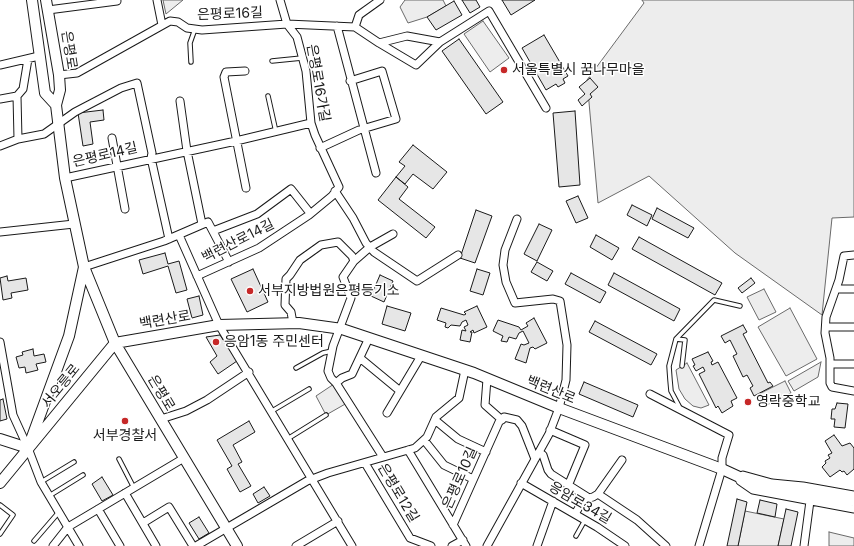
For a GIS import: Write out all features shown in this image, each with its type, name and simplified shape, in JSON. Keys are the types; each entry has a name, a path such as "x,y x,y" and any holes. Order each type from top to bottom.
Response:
{"main road":[{"name":"은평로","path":"32,0 45,93 56,105"},
{"name":"은평로","path":"47,5 59,75 60,90 56,105 65,178 84,267 115,343 236,546"},
{"path":"0,439 28,448 69,336 84,267"},
{"name":"백련산로","path":"115,343 219,325 293,323 340,329 487,378 559,408 722,469 761,488 854,501"},
{"name":"서오릉로","path":"0,483 115,343"}],"street":[{"path":"157,0 162,26"},
{"name":"은평로16가길","path":"280,0 287,24 297,37 306,71 311,123 320,148"},
{"path":"380,0 359,15 355,27 416,65 440,42 489,11 546,108"},
{"path":"47,5 117,1"},
{"name":"은평로16길","path":"59,75 77,72 170,21 195,29 287,24 355,27"},
{"path":"337,26 350,81 376,173"},
{"path":"379,43 407,36 440,42"},
{"path":"0,65 39,56"},
{"path":"0,99 17,96 23,89 28,59"},
{"path":"245,71 226,72 224,77 246,188"},
{"path":"350,81 382,71 396,119 363,128 320,148 339,187 336,191 370,247 417,282 458,255"},
{"path":"0,146 18,139 44,134 75,112 121,88 137,83 152,153 151,158"},
{"path":"17,96 18,139"},
{"path":"180,101 187,151 202,224"},
{"name":"은평로14길","path":"65,178 151,158 236,141 311,123"},
{"path":"112,138 125,209"},
{"name":"은평로14길","path":"151,158 169,239"},
{"name":"백련산로14길","path":"213,231 257,214 291,189 310,214"},
{"name":"백련산로14길","path":"197,276 259,248 310,214 336,191"},
{"path":"487,546 550,430 559,408 566,380 567,345 560,301 553,299 515,303 506,282 503,265 505,250 517,219"},
{"path":"84,267 169,239 208,222 229,262"},
{"path":"0,232 74,224"},
{"path":"332,351 351,298 343,277 354,261 370,247 394,234"},
{"name":"백련산로","path":"179,235 219,325 289,438"},
{"path":"293,323 291,312 285,305 286,279 300,260 321,244 338,242 352,256 354,261"},
{"path":"854,255 844,256 836,289 826,317 830,383 832,386 854,391"},
{"path":"836,289 854,289"},
{"path":"826,327 854,327"},
{"path":"336,383 342,378 352,374 369,338"},
{"path":"0,342 13,415 41,482 80,546"},
{"name":"은평로12길","path":"332,351 328,371 331,378 336,383 383,458"},
{"path":"387,413 421,356"},
{"path":"360,358 400,391"},
{"path":"830,364 854,364"},
{"name":"은평로12길","path":"226,528 313,478 415,448 427,437 435,420 449,405 459,398 465,370"},
{"path":"161,419 186,410 207,400 249,372"},
{"path":"487,378 485,405 502,420 504,417 517,420 522,426 534,459"},
{"path":"650,394 729,435 722,458 722,469 699,546"},
{"path":"435,420 458,439 486,452"},
{"name":"은평로10길","path":"464,543 453,525 499,422 502,420"},
{"path":"550,430 585,445 568,486"},
{"path":"289,438 352,546"},
{"path":"424,440 444,465 474,479"},
{"path":"408,450 453,525"},
{"path":"539,452 544,455 548,470 568,486 585,496 593,497 598,494"},
{"path":"53,546 68,527 184,458"},
{"name":"응암로34길","path":"622,460 598,494 637,520 666,546"},
{"name":"은평로12길","path":"365,462 410,538 431,546"},
{"name":"백련산로","path":"722,469 772,483 803,486 854,495"},
{"name":"백련산로","path":"722,469 753,490 854,509"},
{"name":"응암로34길","path":"521,483 585,520 625,546"},
{"path":"125,493 156,546"},
{"path":"575,514 585,496"},
{"path":"537,546 553,501"},
{"path":"804,546 810,501"},
{"path":"142,523 169,507 194,546 226,528"},
{"path":"98,509 120,546"},
{"path":"296,546 338,521"},
{"path":"452,546 464,543"}],"lane":[{"path":"191,62 190,44 195,29"},
{"path":"272,61 302,58"},
{"path":"268,96 276,132"},
{"path":"684,412 676,403 671,391 669,366 676,339 714,300 740,306"},
{"path":"676,339 686,340 682,366"},
{"path":"296,368 322,353 332,351"},
{"path":"272,411 309,388"},
{"path":"289,438 326,415"},
{"path":"119,459 134,488"},
{"path":"41,482 74,462"},
{"path":"49,496 83,475"},
{"path":"0,505 13,515 0,534"},
{"path":"34,541 59,512"},
{"path":"576,536 585,520"}],"shaded area":[{"path":"163,0 183,0 166,14"},
{"path":"405,0 443,0 446,6 427,17 408,23 400,7"},
{"path":"642,0 854,0 854,217 832,218 822,315 735,253 649,176 598,203 587,80 644,3"},
{"path":"483,21 509,58 490,72 464,34"},
{"path":"764,289 776,312 759,320 747,297"},
{"path":"790,308 817,359 786,376 758,327"},
{"path":"821,362 818,377 794,391 788,381"},
{"path":"687,363 709,405 701,408 693,406 685,399 679,389 676,370"},
{"path":"785,381 791,393 765,406 759,394"},
{"path":"334,384 347,403 326,415 316,396"},
{"path":"745,511 784,519 778,546 738,546"},
{"path":"829,532 854,538 854,546 829,546"}],"building":[{"path":"462,0 476,0 480,7 470,13"},
{"path":"502,0 535,0 511,15"},
{"path":"454,1 462,15 436,30 427,17"},
{"path":"544,35 568,76 563,79 565,83 558,87 556,84 546,90 522,48"},
{"path":"459,39 503,102 486,114 442,51"},
{"path":"590,78 598,87 590,94 592,97 582,106 578,100 585,94 579,87"},
{"path":"103,110 104,120 90,122 93,144 83,146 78,113"},
{"path":"575,111 580,185 559,187 553,113"},
{"path":"413,145 447,172 433,189 413,174 405,184 396,177 405,166 399,162"},
{"path":"396,177 408,187 399,199 435,227 426,238 378,200"},
{"path":"578,196 588,218 576,223 566,201"},
{"path":"632,205 652,215 647,226 627,215"},
{"path":"657,208 694,228 688,238 652,219"},
{"path":"476,210 492,216 475,263 460,258"},
{"path":"539,224 552,230 537,261 524,254"},
{"path":"596,235 619,248 612,260 590,247"},
{"path":"639,237 722,283 715,295 632,249"},
{"path":"165,253 168,264 179,261 187,290 176,293 168,266 143,274 139,260"},
{"path":"537,262 553,271 547,281 531,272"},
{"name":"서부지방법원은평등기소","path":"253,269 268,302 247,312 231,279"},
{"path":"477,269 490,273 483,295 470,291"},
{"path":"571,273 606,292 600,303 565,284"},
{"path":"614,273 680,309 674,321 608,285"},
{"path":"380,275 393,281 384,302 371,296"},
{"path":"7,276 8,281 26,278 28,290 11,293 12,298 3,300 0,278"},
{"path":"751,278 755,283 742,293 738,288"},
{"path":"199,296 203,315 192,318 187,299"},
{"path":"387,306 411,313 405,331 382,324"},
{"path":"477,306 487,327 474,333 473,330 470,332 472,332 470,342 460,340 462,330 466,331 464,327 468,325 466,320 462,322 460,326 451,325 448,328 445,327 446,323 437,320 441,308 464,315 466,314 464,312"},
{"path":"534,318 547,343 535,349 533,347 530,348 526,363 515,359 521,344 524,345 529,343 523,331 519,333 516,339 509,337 507,342 501,341 503,336 493,331 498,320 519,327 521,330 528,326 526,323"},
{"path":"595,321 657,354 651,365 589,332"},
{"path":"743,325 747,332 743,334 768,383 770,382 773,386 754,396 750,388 753,386 747,375 743,377 733,356 737,354 730,340 725,343 721,336"},
{"name":"응암1동 주민센터","path":"220,335 237,361 218,374 210,362 217,356 206,337"},
{"path":"33,349 34,356 44,354 46,362 36,364 38,370 26,373 25,367 19,368 16,357 23,355 22,352"},
{"path":"708,352 713,361 711,362 712,365 718,362 737,398 731,401 733,406 722,413 718,406 716,408 699,374 705,371 703,367 696,371 693,366 695,365 692,359"},
{"path":"584,382 638,405 633,417 579,394"},
{"path":"3,399 7,419 0,421 0,400"},
{"path":"837,403 848,404 845,428 834,427 835,419 831,419 832,409 835,409"},
{"path":"249,421 255,432 233,445 242,462 238,464 251,486 240,492 227,469 232,466 217,440"},
{"path":"834,435 842,446 850,443 854,448 854,469 847,475 844,471 842,472 840,470 830,477 822,467 826,463 825,461 830,458 828,455 832,453 825,441"},
{"path":"102,477 113,495 102,501 92,484"},
{"path":"264,487 270,496 258,503 253,494"},
{"path":"737,499 747,502 738,546 727,546"},
{"path":"760,500 777,504 775,517 757,513"},
{"path":"786,509 798,512 791,546 778,546"},
{"path":"199,517 209,533 199,539 189,523"}],"place":[{"name":"서울특별시 꿈나무마을","path":"504,70"},
{"name":"서부지방법원은평등기소","path":"250,291"},
{"name":"응암1동 주민센터","path":"216,342"},
{"name":"영락중학교","path":"748,402"},
{"name":"서부경찰서","path":"125,421"}]}
